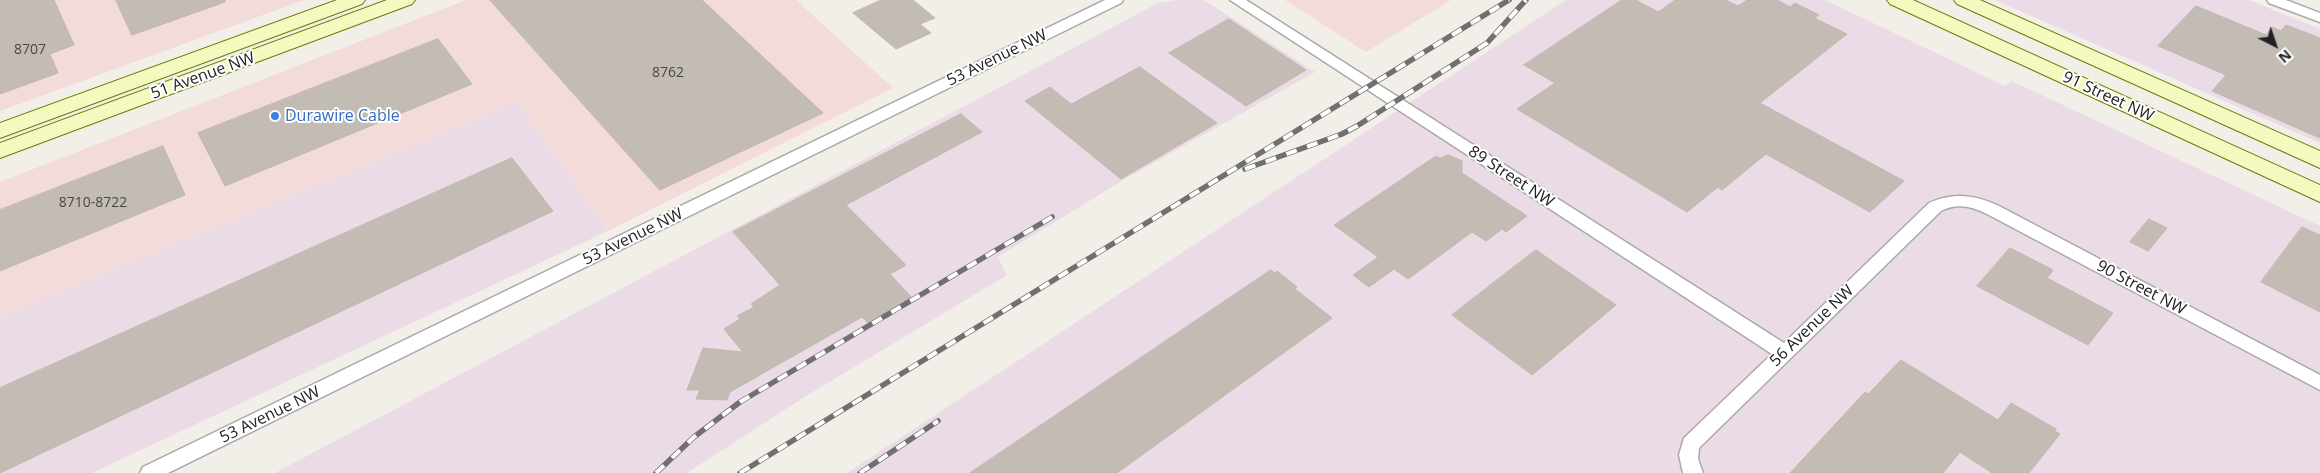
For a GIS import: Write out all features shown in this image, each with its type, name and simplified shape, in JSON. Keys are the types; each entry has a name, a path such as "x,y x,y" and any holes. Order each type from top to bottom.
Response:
{"main road":[{"name":"51 Avenue NW","path":"0,131 355,0"},
{"name":"51 Avenue NW","path":"0,151 405,0"},
{"name":"91 Street NW","path":"1897,0 2317,192"},
{"name":"91 Street NW","path":"1964,0 2320,160"}],"street":[{"name":"53 Avenue NW","path":"150,473 1116,0"},
{"name":"89 Street NW","path":"1237,0 1785,353"},
{"path":"2274,0 2320,18"},
{"name":"56 Avenue NW","path":"1692,472 1688,452 1692,444 1935,208 1951,200 1960,200"},
{"name":"90 Street NW","path":"1960,200 1972,202 1993,210 2320,383"}],"shaded area":[{"path":"0,0 304,0 0,111"},
{"path":"466,0 796,0 893,88 608,231 517,103 0,317 0,182"},
{"path":"1177,0 1204,0 1315,72 1120,182 998,257 1007,275 803,398 687,473 275,473 1158,3"},
{"path":"1285,0 1451,0 1366,52"},
{"path":"1566,0 1825,0 2005,86 2012,81 2320,226 2320,473 847,473"},
{"path":"1995,0 2249,0 2320,29 2320,143"},
{"path":"517,103 608,231 92,473 0,473 0,317"}],"building":[{"path":"0,0 54,0 74,45 50,54 58,73 0,94"},
{"path":"116,0 225,0 225,2 132,35"},
{"path":"490,0 702,0 823,113 660,190"},
{"path":"881,0 913,0 935,18 920,24 931,33 896,49 853,13"},
{"path":"1622,0 1636,0 1658,12 1675,0 1725,0 1738,6 1747,0 1777,0 1790,7 1795,3 1819,15 1814,18 1847,34 1760,103 1904,181 1870,212 1766,154 1722,190 1718,187 1687,212 1517,109 1555,83 1524,65"},
{"path":"2196,6 2266,35 2272,27 2281,31 2286,25 2320,38 2320,138 2212,91 2226,75 2158,46"},
{"path":"1229,19 1306,70 1246,106 1169,53"},
{"path":"438,39 472,84 225,186 198,133"},
{"path":"1140,67 1217,123 1121,179 1025,101 1050,87 1071,104"},
{"path":"961,114 982,132 846,205 906,265 890,274 913,299 869,324 862,317 730,392 727,400 696,399 700,390 687,390 703,348 743,352 724,329 740,319 737,316 754,307 751,304 780,285 733,232"},
{"path":"163,146 185,195 0,271 0,210"},
{"path":"1449,155 1462,161 1462,173 1527,216 1506,232 1502,229 1486,241 1472,232 1408,279 1394,269 1369,287 1353,275 1378,257 1334,225 1436,156 1440,158"},
{"path":"512,158 553,211 0,473 0,388"},
{"path":"2149,219 2167,228 2148,251 2130,242"},
{"path":"2302,227 2320,235 2320,312 2261,282"},
{"path":"2010,248 2053,270 2047,278 2113,313 2088,345 1977,286"},
{"path":"1536,250 1616,305 1532,375 1452,315"},
{"path":"1271,270 1275,273 1277,271 1297,287 1295,289 1332,318 1117,473 970,473"},
{"path":"1901,360 1998,420 2011,403 2056,429 2055,431 2060,434 2029,473 1992,473 1960,452 1943,473 1790,473 1865,392 1868,394"}],"railway":[{"path":"740,473 1509,0"},
{"path":"1245,169 1342,134 1357,126 1487,43 1526,0"},
{"path":"656,473 694,437 740,402 1052,217"},
{"path":"860,473 938,421"}],"place":[{"name":"Durawire Cable","path":"275,116"}]}
